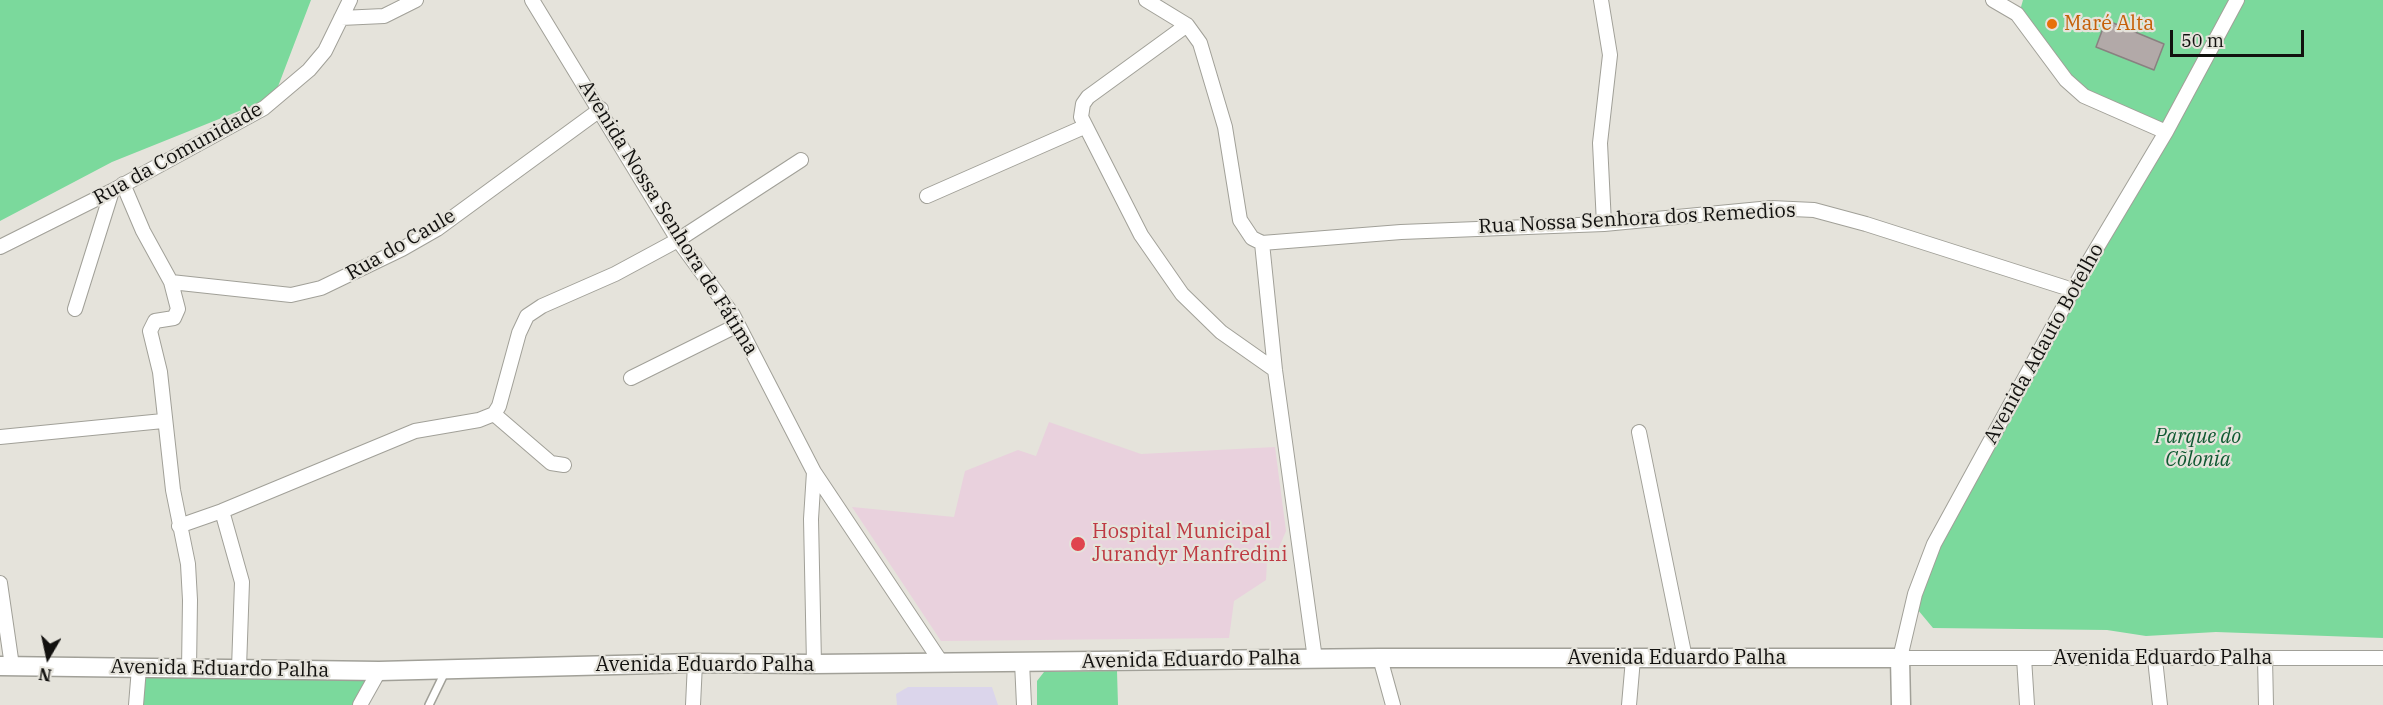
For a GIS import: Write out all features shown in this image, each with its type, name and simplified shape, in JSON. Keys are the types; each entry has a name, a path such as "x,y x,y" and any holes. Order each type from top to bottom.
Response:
{"street":[{"name":"Rua da Comunidade","path":"0,247 118,188 264,108 309,70 325,51 350,0"},
{"path":"341,18 384,16 416,0"},
{"name":"Avenida Nossa Senhora de Fátima","path":"532,0 601,109 678,240 738,325 814,472 941,662"},
{"path":"1146,0 1187,25 1200,44 1215,86 1225,127 1240,220 1252,238 1262,243 1275,370 1315,659"},
{"path":"1601,0 1610,55 1600,143 1604,224"},
{"path":"1993,0 2019,7 2066,80 2084,96 2166,132"},
{"name":"Avenida Adauto Botelho","path":"1901,705 1900,658 1915,594 1934,544 2073,290 2166,132 2236,0"},
{"path":"1187,25 1088,97 1081,110 1084,127 1141,235 1182,294 1221,332 1275,370"},
{"name":"Rua do Caule","path":"171,282 291,295 321,288 402,249 436,229 601,109"},
{"path":"927,196 1084,127"},
{"path":"179,526 222,511 415,431 479,420 494,414 499,406 519,333 528,316 542,306 615,274 678,240 801,160"},
{"path":"118,188 171,282 178,314 174,318 155,321 150,331 160,372 164,421 179,526 188,564 189,669"},
{"path":"75,309 118,188"},
{"name":"Rua Nossa Senhora dos Remedios","path":"1262,243 1401,232 1604,224 1771,208 1814,210 2073,290"},
{"path":"631,378 738,325"},
{"path":"494,414 551,463 564,465"},
{"path":"0,437 164,421"},
{"path":"1639,432 1684,658"},
{"path":"814,472 811,519 814,664"},
{"path":"222,511 242,582 239,668"},
{"path":"0,583 6,666"},
{"path":"1380,658 1393,705"},
{"name":"Avenida Eduardo Palha","path":"6,666 379,671 695,663 814,664 1380,658 2383,658"},
{"path":"2024,658 2027,705"},
{"path":"2265,658 2266,705"},
{"path":"1629,705 1633,659"},
{"path":"2155,659 2160,705"},
{"path":"1022,662 1024,705"},
{"path":"693,705 695,663"},
{"path":"136,705 139,668"},
{"path":"360,705 379,671"}],"lane":[{"path":"429,705 446,669"}],"shaded area":[{"name":"Hospital Municipal Jurandyr Manfredini","path":"1049,422 1141,454 1275,447 1286,531 1275,557 1267,561 1266,580 1234,601 1229,638 941,641 852,507 954,517 965,471 1018,450 1036,456"},
{"path":"908,687 992,687 998,705 897,705 896,694"}],"green space":[{"path":"0,0 311,0 274,97 112,162 0,221"},
{"path":"2023,0 2233,0 2165,130 2106,104 2068,78 2019,14"},
{"name":"Parque do Cõlonia","path":"2237,0 2383,0 2383,638 2216,632 2146,636 2107,630 1933,628 1913,604 1941,542"},
{"path":"1117,671 1118,705 1037,705 1037,681 1044,672"},
{"path":"144,676 368,678 354,705 139,705"}],"building":[{"path":"2106,20 2164,44 2154,70 2096,47"}],"place":[{"name":"Maré Alta","path":"2052,24"},
{"name":"Hospital Municipal Jurandyr Manfredini","path":"1078,544"}]}
